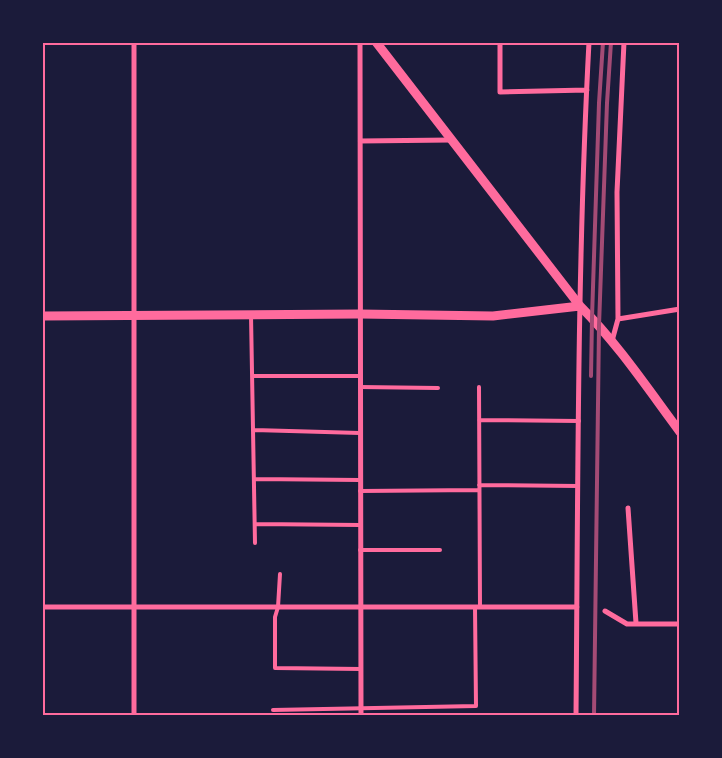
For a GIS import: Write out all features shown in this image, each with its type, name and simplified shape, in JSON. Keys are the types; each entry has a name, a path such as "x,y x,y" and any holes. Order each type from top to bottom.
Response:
{"street":[{"path":"134,42 134,716"},
{"path":"360,42 361,716"},
{"path":"376,42 580,306 630,364 678,429"},
{"path":"500,42 500,92 587,90"},
{"path":"576,716 580,306 589,42"},
{"path":"612,341 618,320 617,192 624,42"},
{"path":"360,141 451,140"},
{"path":"42,316 360,314 493,316 580,306"},
{"path":"618,320 680,310"},
{"path":"628,508 636,623"},
{"path":"42,607 577,607"},
{"path":"605,611 627,624 680,624"}],"lane":[{"path":"251,315 255,542"},
{"path":"252,376 360,376"},
{"path":"360,387 438,388"},
{"path":"273,710 476,706 479,388"},
{"path":"479,420 579,421"},
{"path":"253,430 360,433"},
{"path":"254,479 360,480"},
{"path":"360,491 578,486"},
{"path":"255,524 360,525"},
{"path":"360,550 440,550"},
{"path":"280,574 278,607 275,618 275,668 361,669"}],"railway":[{"path":"591,376 599,103 603,42"},
{"path":"594,716 599,326 611,42"}]}
